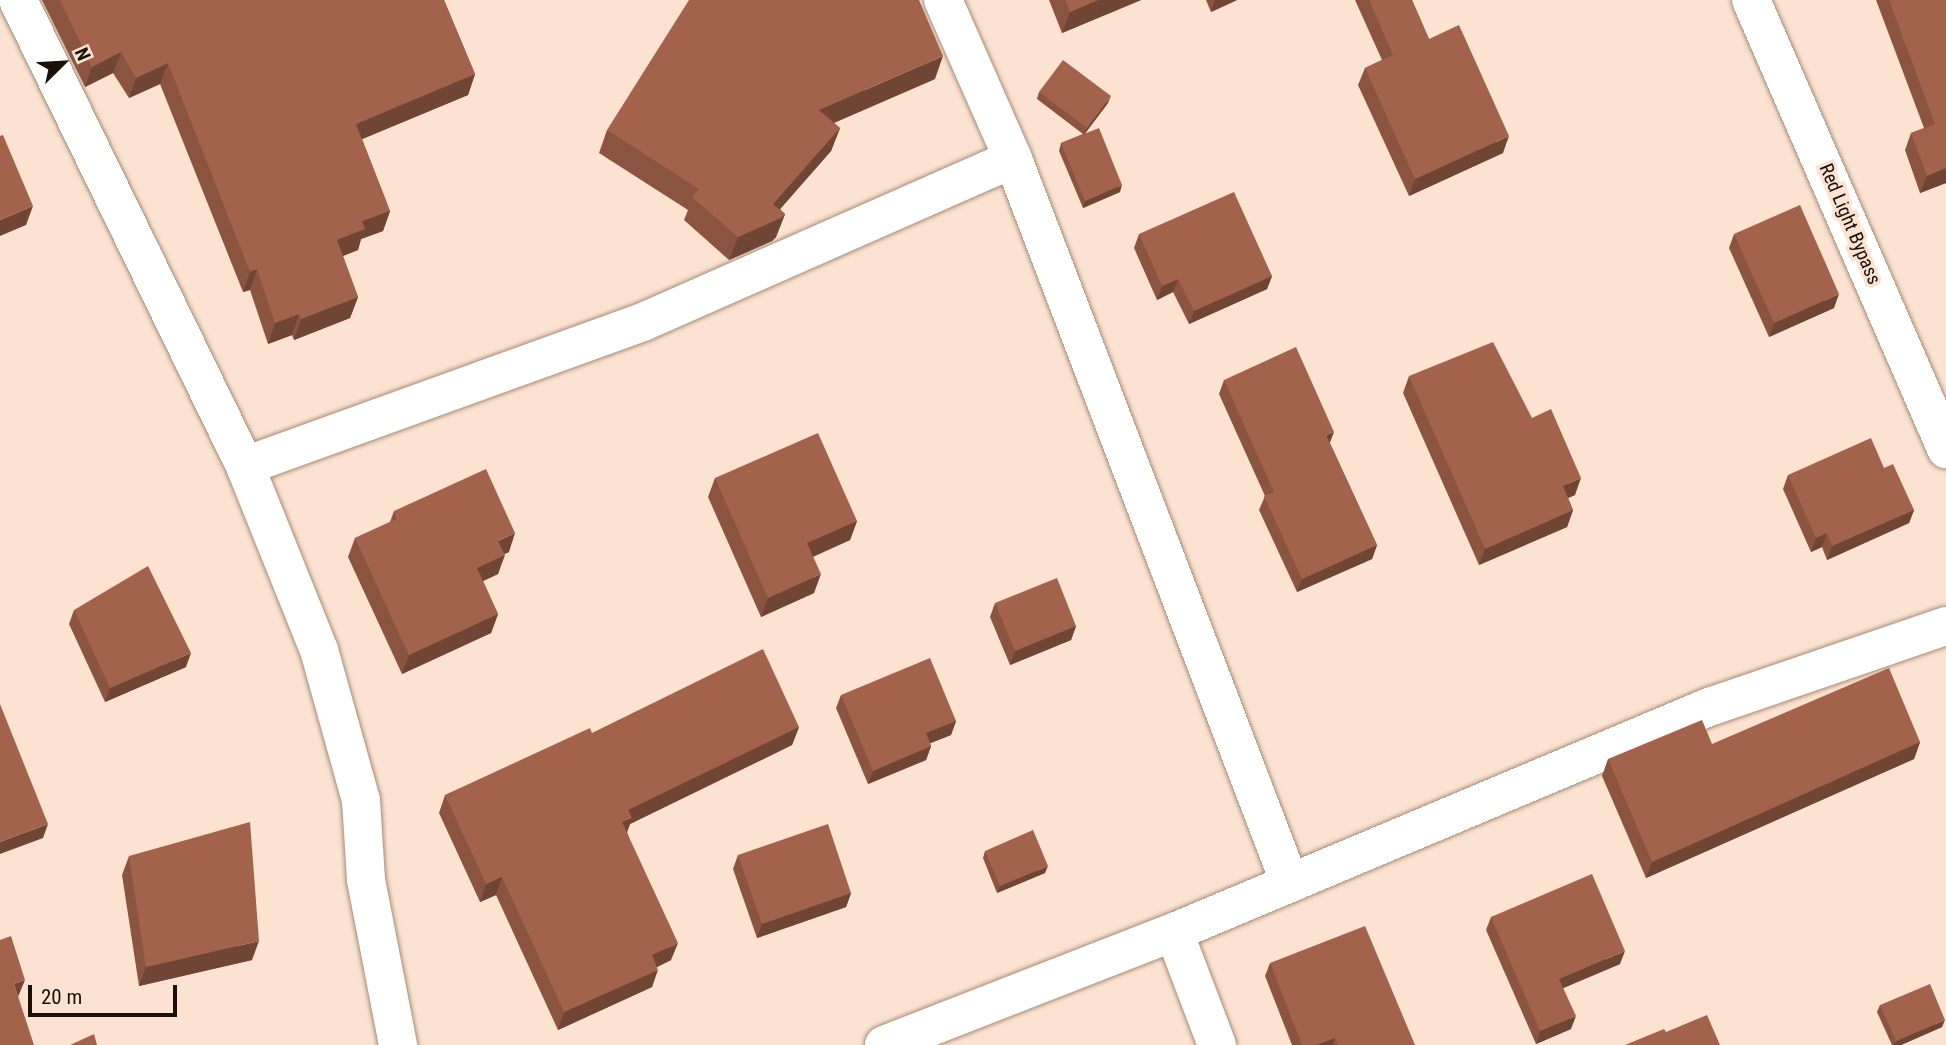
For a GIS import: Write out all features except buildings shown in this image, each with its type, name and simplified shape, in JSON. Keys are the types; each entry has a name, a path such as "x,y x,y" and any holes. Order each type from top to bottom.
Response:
{"street":[{"path":"18,0 245,466 319,650 357,788 366,880 398,1045"},
{"path":"943,0 1013,159 1289,881"},
{"name":"Red Light Bypass","path":"1751,0 1946,449"},
{"path":"245,466 643,321 1013,159"},
{"path":"884,1045 1174,932 1289,881 1709,707 1946,626"},
{"path":"1174,932 1217,1045"}]}
